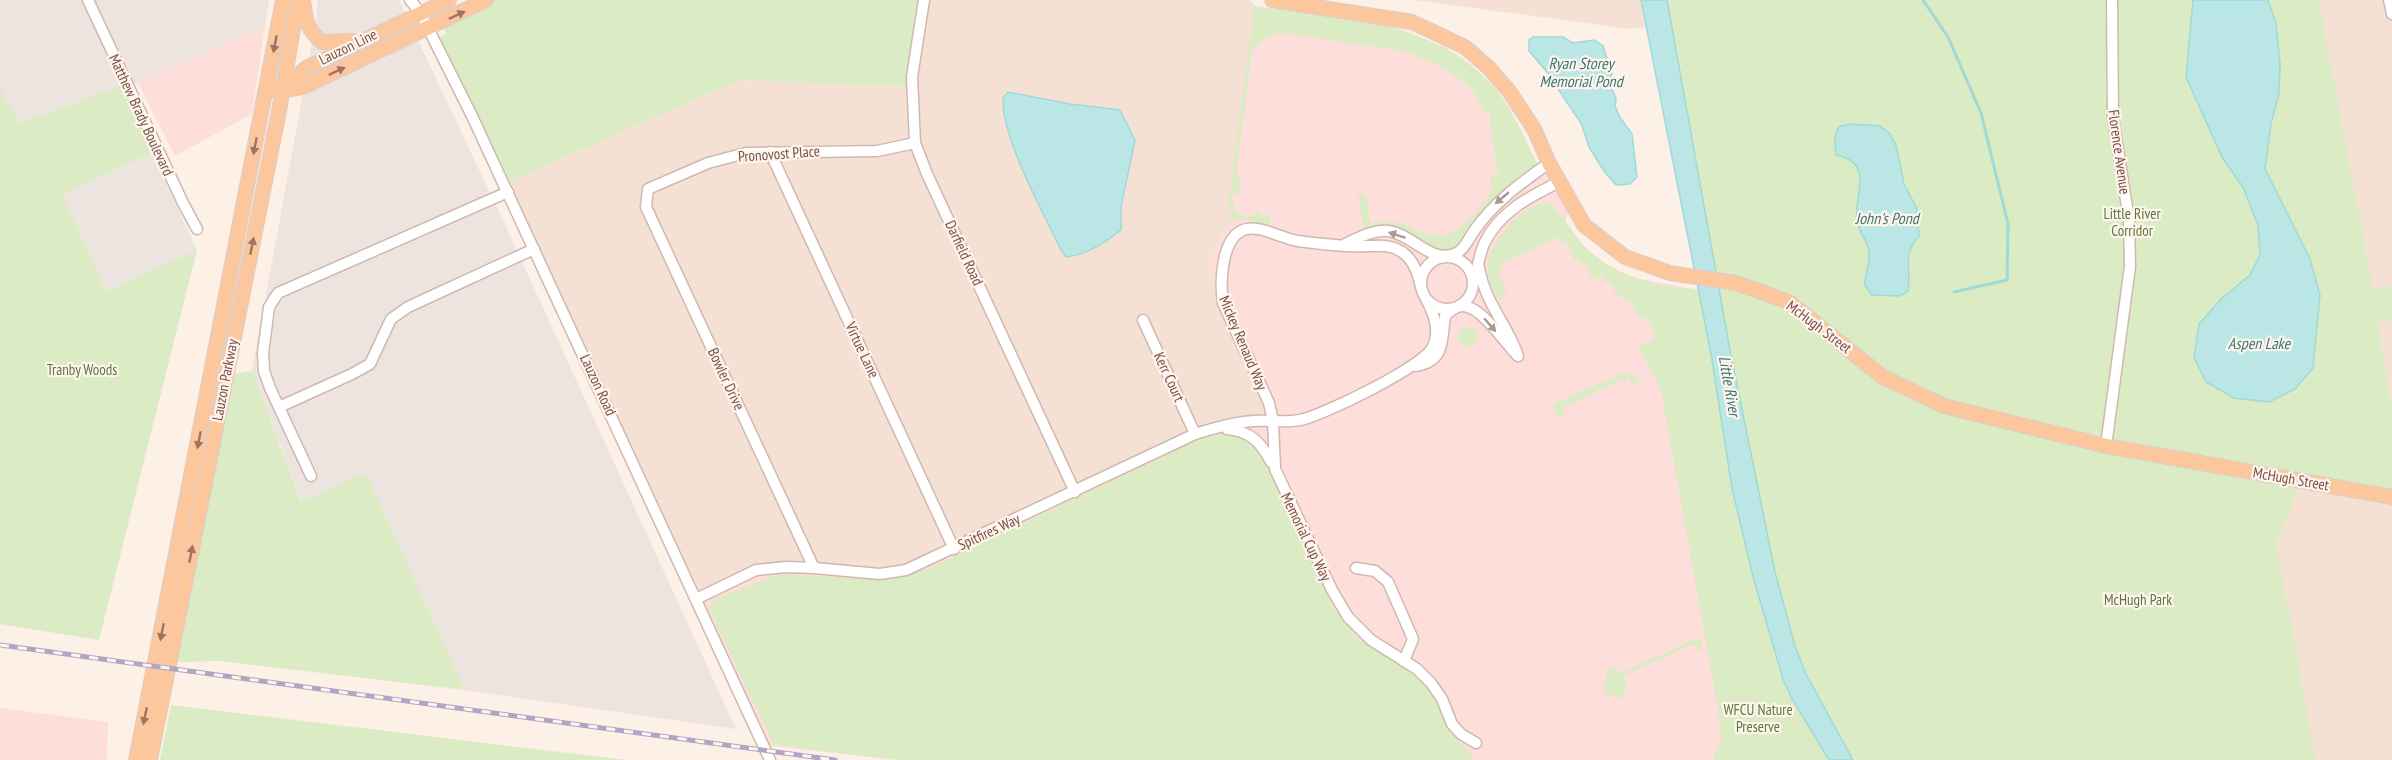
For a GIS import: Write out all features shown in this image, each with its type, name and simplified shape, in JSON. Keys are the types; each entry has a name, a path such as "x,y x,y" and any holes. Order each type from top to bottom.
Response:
{"main road":[{"name":"Lauzon Parkway","path":"136,760 283,0"},
{"name":"Lauzon Parkway","path":"150,760 300,0"},
{"path":"300,0 311,32 322,42 360,41"},
{"path":"421,6 449,0"},
{"path":"428,28 486,0"},
{"name":"McHugh Street","path":"1272,0 1412,22 1465,47 1489,68 1509,91 1534,129 1549,163 1584,225 1625,257 1671,273 1736,283 1789,302 1883,377 1944,406 2106,446 2392,497"},
{"name":"Lauzon Line","path":"282,91 306,68 360,41 421,6"},
{"name":"Lauzon Line","path":"266,88 282,91 303,87 428,28"}],"street":[{"name":"Matthew Brady Boulevard","path":"88,0 197,229"},
{"name":"Lauzon Road","path":"410,0 421,6 428,28 508,192 770,760"},
{"name":"Darfield Road","path":"924,0 912,77 915,143 927,174 1075,492"},
{"name":"Florence Avenue","path":"2106,446 2130,266 2129,220 2113,118 2112,0"},
{"path":"2389,0 2392,15"},
{"name":"Pronovost Place","path":"648,189 708,163 746,153 877,151 915,143"},
{"name":"Virtue Lane","path":"770,152 954,549"},
{"path":"1273,421 1297,420 1316,415 1412,366 1432,350 1436,338 1434,313 1421,287 1426,266 1436,259 1459,252 1493,206 1549,163"},
{"path":"1412,366 1426,364 1437,355 1443,343 1445,316 1466,302 1479,267 1483,247 1494,226 1520,202 1559,182"},
{"name":"Bowler Drive","path":"648,189 646,207 814,568"},
{"path":"312,476 264,370 263,353 269,307 278,293 508,192"},
{"name":"Mickey Renaud Way","path":"1273,421 1269,403 1223,303 1221,278 1232,238 1242,230 1251,228 1287,240 1368,246 1388,245 1402,252 1412,261 1421,287"},
{"name":"Mickey Renaud Way","path":"1344,244 1365,235 1389,231 1407,238 1433,255 1448,255"},
{"path":"279,407 370,364 391,319 408,307 534,249"},
{"path":"1448,255 1460,259 1468,268 1473,280"},
{"path":"1426,299 1433,306 1445,309 1466,306 1478,312 1518,356 1510,334 1490,304 1482,285 1479,267"},
{"name":"Kerr Court","path":"1143,320 1195,434"},
{"name":"Spitfires Way","path":"696,599 756,570 786,567 880,574 906,570 1195,434 1252,421 1273,421"},
{"name":"Memorial Cup Way","path":"1273,421 1275,469 1332,590 1348,617 1371,640 1418,669 1442,699 1452,724 1461,734 1476,743"},
{"path":"1215,428 1239,430 1258,439 1275,469"},
{"path":"1356,568 1375,571 1388,582 1413,639 1404,661"}],"shaded area":[{"path":"0,0 269,0 265,26 138,83 120,86 20,123 0,88"},
{"path":"318,0 399,0 507,229 736,729 465,690 366,473 302,503 252,371 316,22"},
{"path":"920,0 1250,0 1254,6 1229,200 1231,221 1223,232 1211,260 1273,421 906,570 696,599 504,184 740,80 912,87"},
{"path":"1414,0 1641,0 1645,27 1630,29"},
{"path":"2319,0 2392,0 2392,286 2373,290"},
{"path":"1254,6 1395,27 1445,47 1469,63 1493,86 1510,109 1540,169 1549,163 1571,205 1565,223 1584,246 1604,264 1630,277 1699,290 1829,760 897,760 763,745 696,599 756,570 906,570 1195,434 1273,420 1265,410 1218,305 1211,260 1223,232 1231,221 1229,200"},
{"path":"265,26 252,114 175,156 138,83"},
{"path":"152,153 197,250 108,292 62,194"},
{"path":"2392,321 2392,406 2378,323"},
{"path":"2301,481 2392,497 2392,760 2316,760 2277,546"},
{"path":"0,708 108,722 107,760 0,760"}],"green space":[{"path":"486,0 920,0 912,87 740,80 504,184 433,40 446,34 441,22"},
{"name":"Little River Corridor","path":"1641,0 2319,0 2373,289 2392,286 2392,321 2378,323 2392,406 2392,497 2301,481 2277,545 2316,760 1713,760 1721,739 1719,715 1662,396 1659,385 1638,347 1655,340 1652,334 1655,331 1643,316 1638,318 1631,302 1627,302 1623,296 1618,298 1610,282 1605,283 1602,276 1593,280 1585,264 1581,265 1578,258 1574,260 1567,243 1563,244 1559,237 1499,265 1502,271 1498,274 1508,290 1502,293 1504,301 1496,297 1488,274 1490,256 1494,246 1509,225 1528,209 1548,202 1583,245 1608,265 1636,278 1667,286 1699,290"},
{"path":"1254,6 1350,18 1413,34 1442,47 1469,64 1493,86 1519,126 1540,170 1448,255 1389,231 1365,235 1358,194 1366,194 1370,223 1399,223 1422,232 1443,235 1460,228 1492,192 1490,175 1498,174 1489,113 1482,112 1479,101 1463,81 1413,55 1402,51 1281,33 1265,39 1252,51 1237,166 1241,194 1232,195 1236,214 1243,214 1244,217 1253,216 1255,212 1260,211 1260,215 1269,215 1271,223 1268,225 1247,220 1231,221 1229,200"},
{"name":"Tranby Woods","path":"120,86 152,153 62,194 107,291 197,250 99,640 0,624 0,88 20,123"},
{"path":"1468,327 1475,330 1478,337 1475,344 1468,347 1461,344 1458,337 1461,330"},
{"path":"252,371 301,502 366,473 465,690 220,661 177,662 233,374"},
{"path":"1620,374 1635,375 1642,380 1632,384 1629,377 1562,408 1565,415 1558,418 1553,404"},
{"path":"1228,433 1253,442 1263,454 1334,609 1358,638 1416,674 1429,689 1450,731 1475,757 1469,760 897,760 774,745 709,609 715,598 779,574 888,580 930,568 1204,437"},
{"path":"1700,637 1702,649 1697,650 1693,644 1623,676 1627,685 1623,697 1618,700 1614,694 1607,697 1603,686 1608,669 1615,667 1619,674"},
{"path":"171,705 626,760 160,760"}],"water":[{"name":"Little River","path":"1641,0 1667,0 1730,350 1775,572 1795,646 1806,674 1853,760 1829,760 1792,699 1783,679 1753,577 1732,488 1711,354"},
{"name":"Aspen Lake","path":"2193,0 2268,0 2276,24 2280,64 2279,93 2271,124 2265,169 2310,259 2320,295 2313,368 2295,389 2269,402 2234,398 2206,382 2194,358 2199,324 2221,299 2250,275 2260,255 2258,225 2243,187 2223,159 2186,77"},
{"name":"Ryan Storey Memorial Pond","path":"1533,37 1563,37 1573,43 1594,40 1603,46 1612,74 1608,82 1616,98 1615,106 1632,134 1637,177 1630,184 1616,185 1604,171 1589,147 1581,123 1547,72 1529,51 1529,40"},
{"path":"1008,92 1070,104 1120,110 1135,140 1121,207 1121,230 1102,244 1081,254 1066,257 1061,250 1025,174 1009,133 1003,98"},
{"name":"John's Pond","path":"1849,124 1880,126 1890,134 1896,145 1904,184 1917,209 1919,236 1910,250 1908,291 1900,296 1872,295 1865,285 1869,252 1857,221 1859,173 1856,165 1836,155 1835,147 1837,130"}],"waterway":[{"path":"1923,0 1948,37 1981,113 2008,224 2007,280 1954,292"}],"railway":[{"path":"0,645 835,760"}],"park label":[{"name":"McHugh Park","path":"2138,600"},
{"name":"WFCU Nature Preserve","path":"1758,718"}]}
